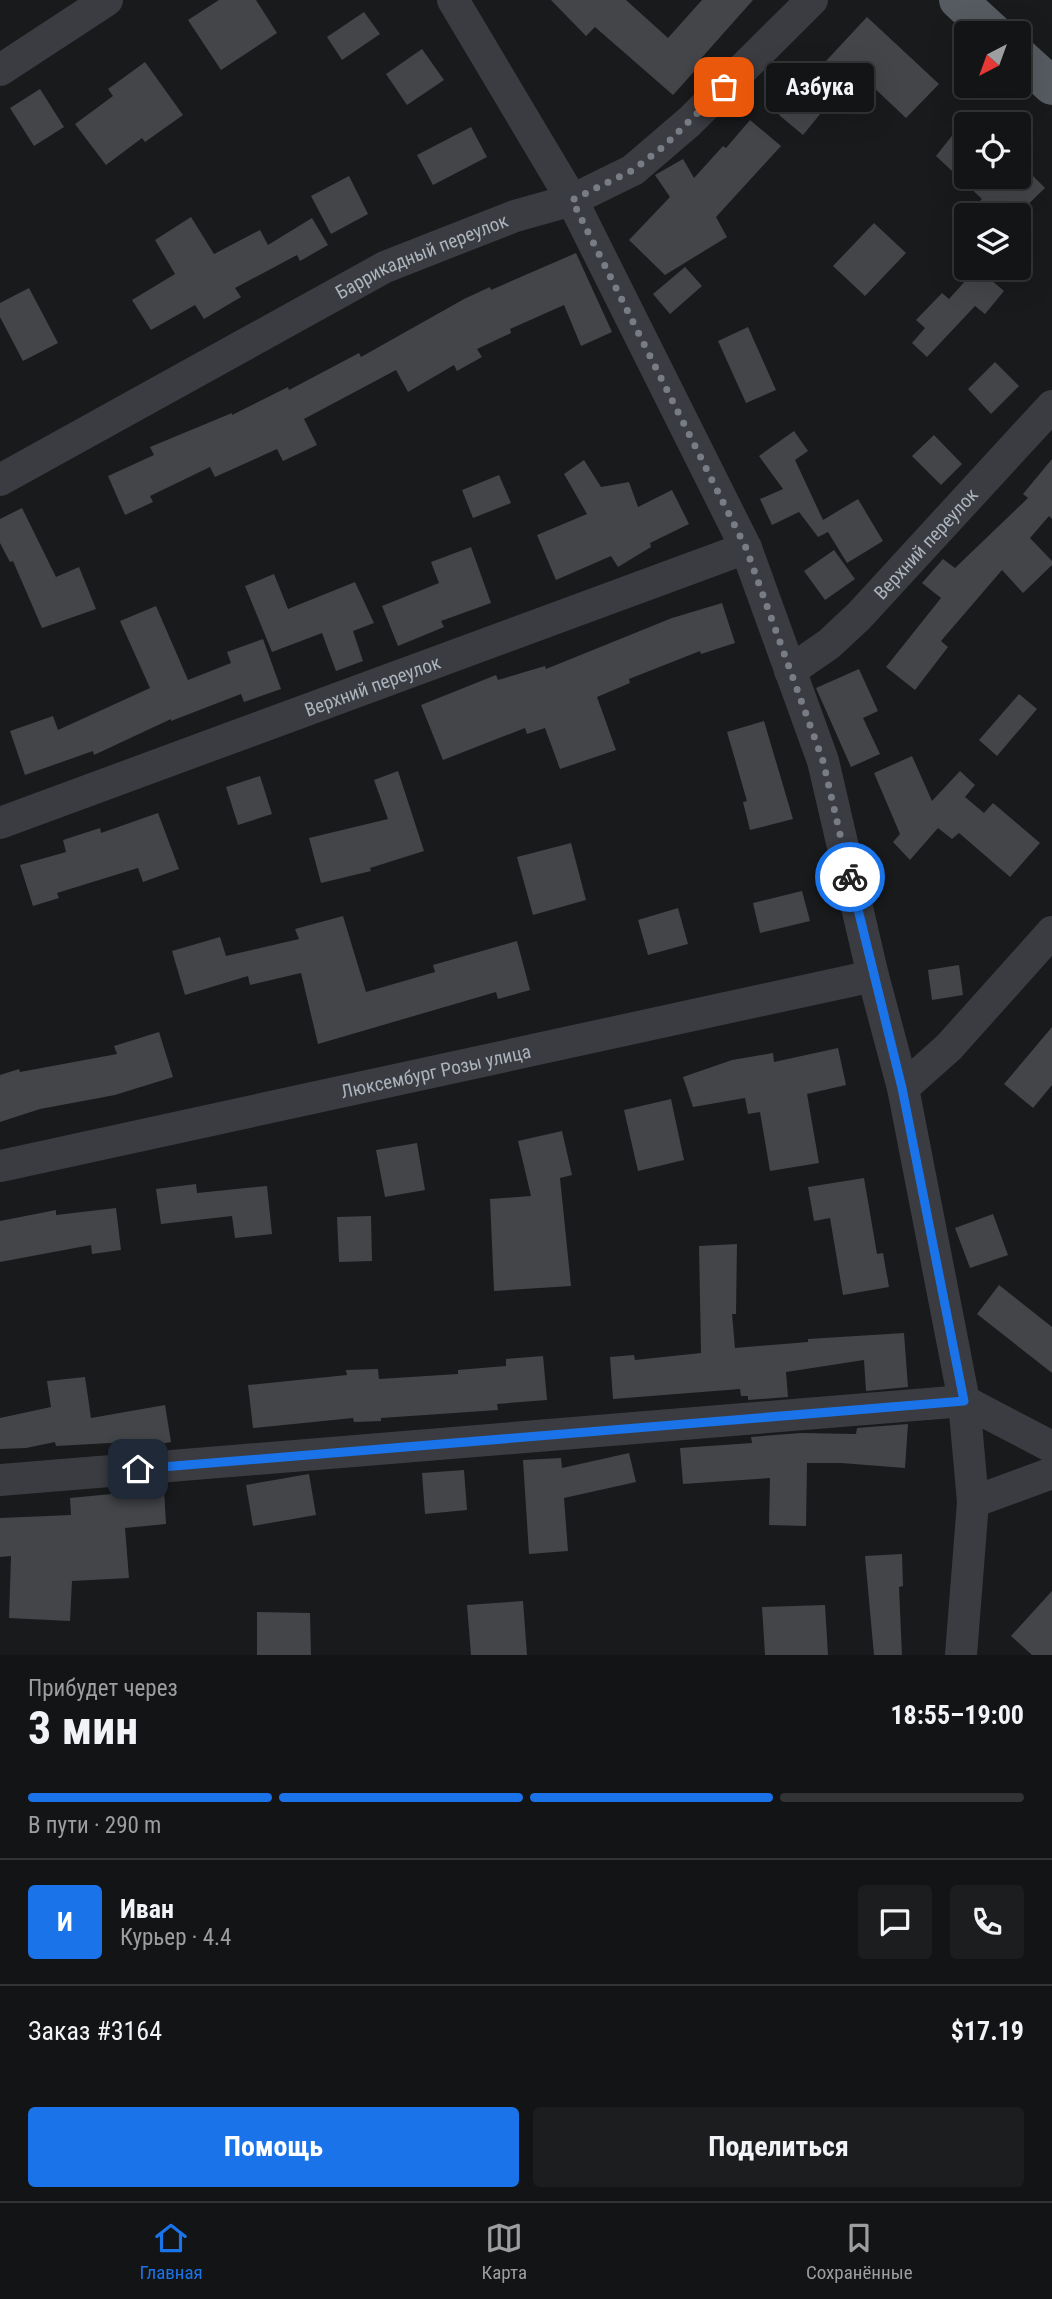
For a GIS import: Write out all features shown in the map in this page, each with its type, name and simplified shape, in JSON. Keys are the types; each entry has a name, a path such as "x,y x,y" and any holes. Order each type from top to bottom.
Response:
{"main road":[{"path":"958,0 981,21"}],"street":[{"path":"0,70 107,0"},
{"path":"453,0 572,200 746,548 823,761 902,1088 964,1401 973,1503 961,1655"},
{"name":"Баррикадный переулок","path":"0,480 385,267 515,215 572,200 633,170 663,147 813,0"},
{"name":"Верхний переулок","path":"790,671 829,643 859,616 1052,406"},
{"name":"Верхний переулок","path":"0,823 746,548"},
{"path":"902,1088 949,1047 1052,932"},
{"name":"Люксембург Розы улица","path":"0,1166 873,976"},
{"path":"0,1480 964,1401 1052,1447"},
{"path":"973,1503 1052,1473"}],"building":[{"path":"219,0 256,0 277,33 221,70 188,20"},
{"path":"551,0 626,0 668,38 702,0 753,0 697,63 700,65 673,95 595,27 586,36"},
{"path":"364,12 380,34 342,60 327,37"},
{"path":"867,17 939,84 906,118 870,84 866,88 852,75 803,135 779,115"},
{"path":"422,49 444,80 407,105 386,74"},
{"path":"145,62 183,115 145,142 142,138 106,165 75,124 113,96 108,89"},
{"path":"40,89 64,127 34,146 10,108"},
{"path":"750,120 781,146 716,217 727,237 665,275 629,240 670,197 655,175 683,159 694,178 723,146 726,148"},
{"path":"471,127 487,157 433,185 417,155"},
{"path":"954,133 954,173 936,156"},
{"path":"1031,174 1045,188 1029,203 978,203 982,199 971,189 1031,189"},
{"path":"349,176 368,214 331,234 311,196"},
{"path":"191,217 214,254 260,230 268,245 312,218 328,245 300,261 297,255 235,288 241,297 204,319 195,305 151,330 132,300 175,274 155,240"},
{"path":"874,223 906,253 865,296 833,266"},
{"path":"576,253 612,332 581,346 564,305 510,329 511,333 477,349 482,357 457,371 454,365 408,392 396,370 304,419 317,445 283,461 277,449 215,477 210,467 150,496 153,502 125,515 108,476 154,455 150,447 232,415 288,387 289,390 359,353 361,357 464,299"},
{"path":"685,267 702,286 670,314 653,294"},
{"path":"966,280 991,280 1004,291 985,314 975,306 927,357 912,343 925,328 916,320 942,293 949,299"},
{"path":"29,288 58,343 23,361 0,317 0,303"},
{"path":"748,327 776,390 746,403 718,341"},
{"path":"995,362 1019,386 991,414 968,389"},
{"path":"794,431 808,451 795,460 823,520 858,499 883,541 847,563 828,532 818,537 799,512 772,525 760,499 783,489 759,456"},
{"path":"934,435 962,464 941,485 912,456"},
{"path":"1052,459 1052,519 1049,516 1030,538 1052,561 1052,565 1023,593 1002,570 941,641 948,647 915,690 886,667 941,598 922,583 943,559 955,568 1028,498 1023,494"},
{"path":"584,460 601,487 629,482 638,507 672,490 689,524 650,543 651,547 618,567 611,556 556,580 537,535 587,514 564,474"},
{"path":"499,475 511,503 473,518 462,490"},
{"path":"22,508 56,577 79,567 96,609 42,628 13,561 10,562 0,543 0,519"},
{"path":"471,547 491,603 441,621 444,627 398,646 382,606 439,583 431,562"},
{"path":"834,550 855,579 825,600 804,571"},
{"path":"274,574 288,609 355,582 374,623 353,631 363,661 336,671 322,633 272,652 245,586"},
{"path":"722,603 735,643 701,654 700,651 629,679 630,683 597,697 616,750 560,769 545,728 527,734 525,728 443,760 421,705 496,675 498,680 545,666 546,669 672,618"},
{"path":"156,606 188,680 231,663 227,652 263,639 281,689 244,702 241,694 171,719 94,755 93,751 25,775 10,731 53,716 58,730 150,688 120,621"},
{"path":"859,669 878,711 863,718 880,754 851,767 816,688"},
{"path":"1019,694 1037,709 997,756 979,740"},
{"path":"764,721 793,819 750,830 743,802 747,801 727,732"},
{"path":"912,756 932,801 960,771 975,785 965,797 984,813 993,803 1040,843 1010,877 959,833 952,839 938,828 910,860 893,842 900,834 874,773"},
{"path":"398,771 424,851 370,868 371,871 321,883 309,838 388,819 374,780"},
{"path":"260,776 272,814 238,825 226,787"},
{"path":"158,813 179,869 143,882 138,868 57,893 59,898 33,906 20,865 66,852 63,840 100,828 101,833"},
{"path":"571,843 586,900 533,915 517,857"},
{"path":"802,891 810,921 760,933 753,903"},
{"path":"678,908 688,944 648,955 638,920"},
{"path":"343,916 366,992 435,972 433,965 517,941 530,990 498,999 496,992 318,1044 301,973 250,985 248,976 185,995 172,951 220,937 226,956 299,939 295,929"},
{"path":"959,965 963,995 932,1000 928,970"},
{"path":"1052,1027 1052,1085 1033,1108 1004,1084"},
{"path":"159,1032 173,1077 115,1095 40,1109 0,1122 0,1075 19,1069 20,1072 117,1054 114,1046"},
{"path":"838,1048 846,1085 807,1094 819,1163 770,1171 760,1112 748,1114 745,1098 693,1107 683,1077 732,1060 773,1053 774,1062"},
{"path":"671,1099 684,1160 638,1171 624,1110"},
{"path":"562,1131 572,1175 560,1178 571,1286 494,1291 490,1199 531,1196 518,1141"},
{"path":"417,1143 425,1190 385,1197 376,1150"},
{"path":"864,1178 877,1254 883,1253 889,1287 843,1295 830,1218 814,1221 808,1187"},
{"path":"196,1184 197,1193 267,1186 272,1234 235,1238 232,1216 161,1224 156,1189"},
{"path":"116,1208 121,1250 92,1254 91,1245 0,1262 0,1221 56,1210 56,1215"},
{"path":"993,1214 1008,1255 970,1268 955,1228"},
{"path":"371,1216 372,1261 339,1262 337,1217"},
{"path":"737,1244 736,1314 732,1314 735,1348 808,1342 808,1339 904,1333 908,1387 866,1391 864,1360 786,1372 788,1397 748,1400 748,1396 741,1396 740,1389 613,1399 610,1357 634,1355 635,1360 701,1353 699,1246"},
{"path":"999,1285 1052,1327 1052,1373 977,1314"},
{"path":"543,1356 547,1400 497,1404 498,1410 381,1418 381,1421 354,1422 353,1418 253,1428 248,1385 347,1375 346,1370 378,1369 379,1379 458,1374 458,1370 506,1366 506,1359"},
{"path":"85,1377 91,1418 165,1405 171,1442 129,1449 128,1442 56,1446 55,1442 26,1448 0,1449 0,1418 51,1407 47,1381"},
{"path":"908,1424 905,1468 807,1463 806,1526 769,1525 770,1478 683,1484 680,1448 752,1443 751,1437 801,1433 856,1434 857,1428"},
{"path":"629,1453 636,1482 564,1498 568,1551 529,1554 523,1460 561,1458 562,1468"},
{"path":"464,1470 467,1510 425,1514 422,1473"},
{"path":"309,1474 316,1515 253,1526 246,1485"},
{"path":"164,1489 166,1524 125,1528 129,1578 72,1581 70,1621 9,1618 11,1556 0,1557 0,1518 71,1515 70,1498"},
{"path":"902,1554 903,1586 899,1587 902,1655 874,1655 865,1556"},
{"path":"1052,1591 1052,1655 1032,1655 1011,1636"},
{"path":"523,1601 527,1655 471,1655 467,1605"},
{"path":"825,1605 828,1655 765,1655 762,1607"},
{"path":"257,1612 310,1613 311,1655 257,1655"}],"way so far":[{"path":"724,87 663,147 633,170 572,200 746,548 823,761 850,877"}],"place":[{"name":"Азбука","path":"724,87"}],"route":[{"path":"138,1469 964,1401 902,1088 850,877"}]}
